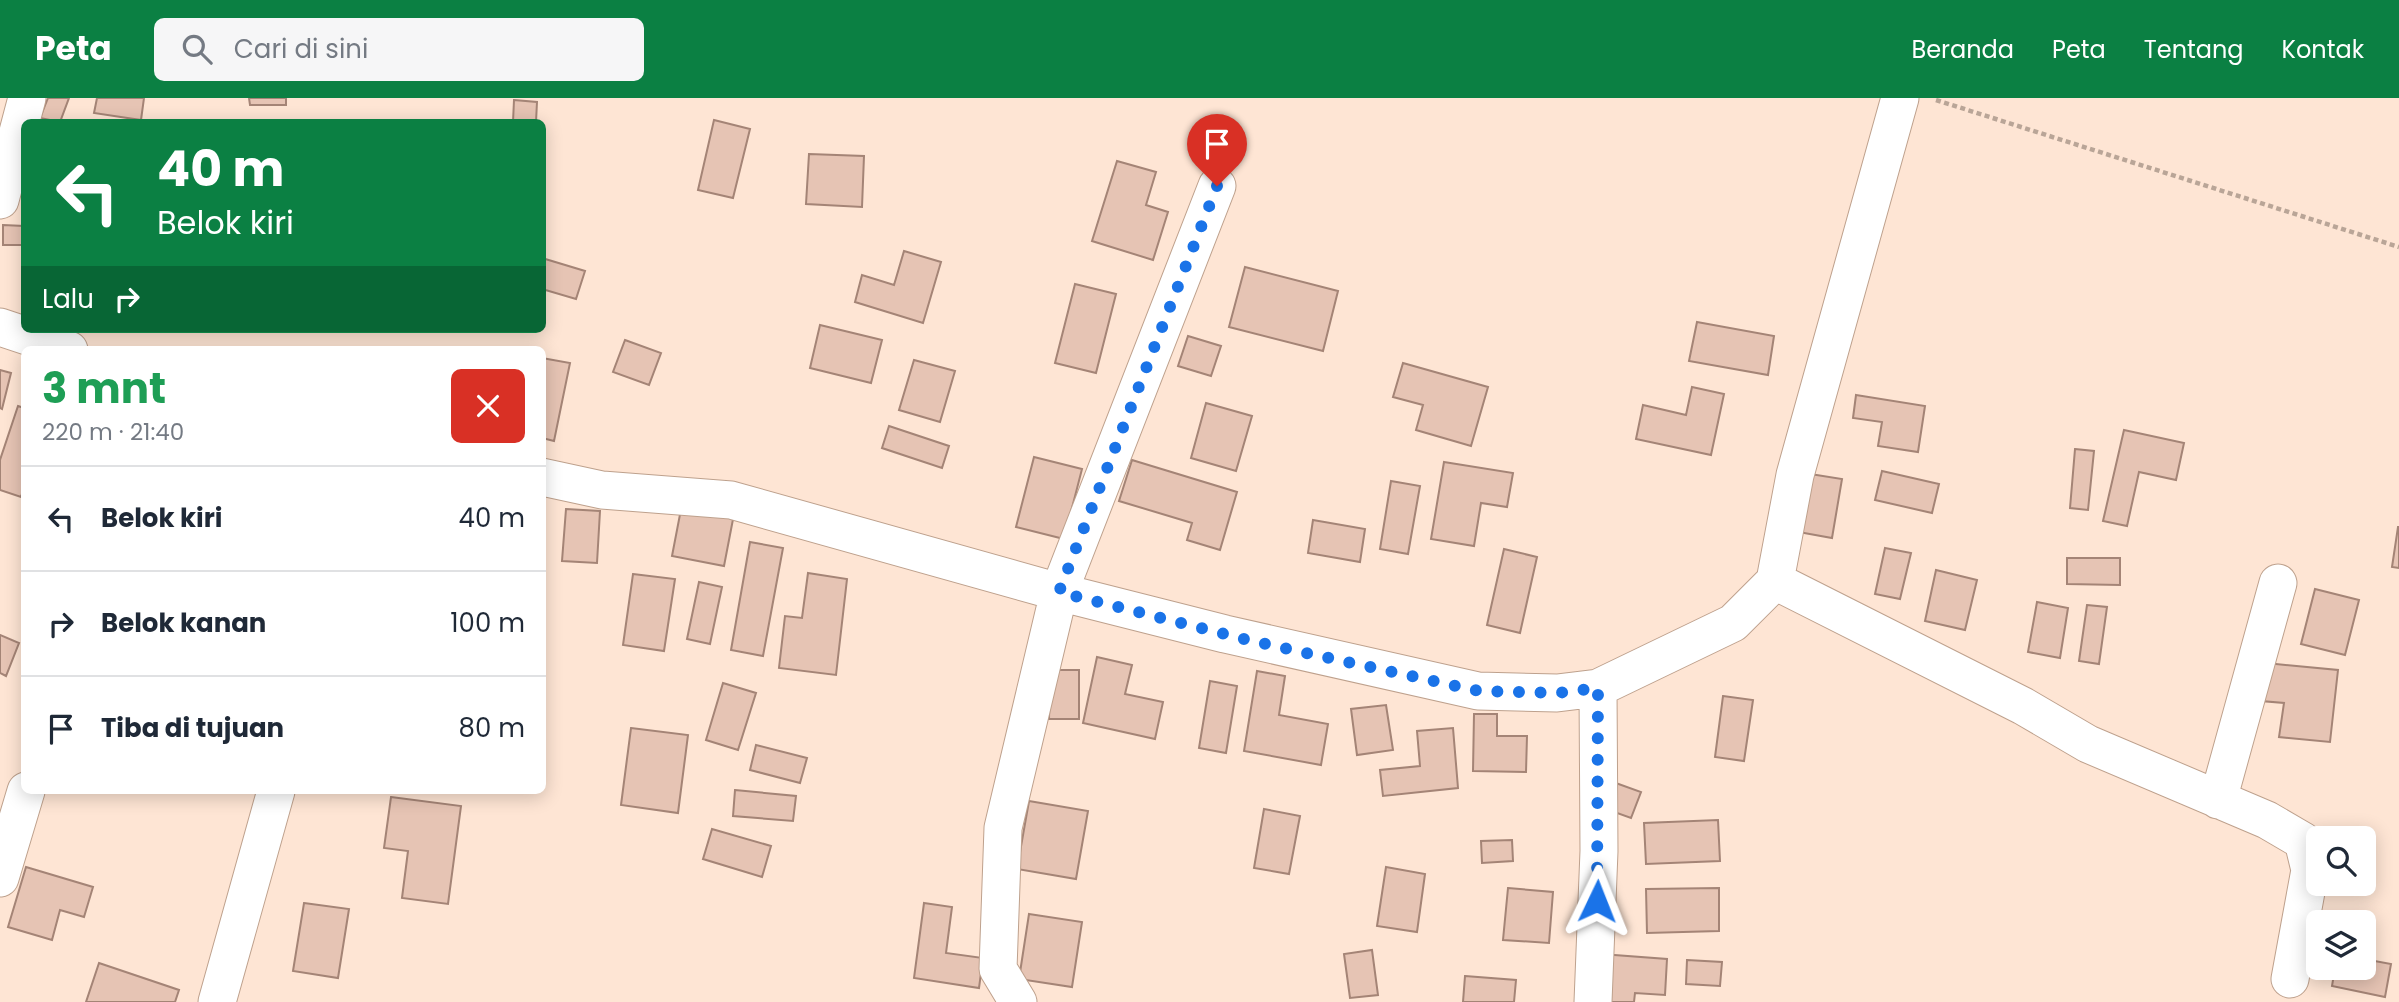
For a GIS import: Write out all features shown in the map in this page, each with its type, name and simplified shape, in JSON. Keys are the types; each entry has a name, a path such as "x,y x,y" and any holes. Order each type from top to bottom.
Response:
{"street":[{"path":"21,119 27,98"},
{"path":"546,478 603,490 731,500 1059,592 1252,641 1479,691 1557,693 1598,688 1733,623 1775,581 1795,475 1900,98"},
{"path":"0,200 21,121"},
{"path":"1018,1002 998,969 1003,828 1059,592 1217,186"},
{"path":"0,327 57,346"},
{"path":"1775,581 2024,706 2088,744 2267,820 2303,841 2310,870 2290,979"},
{"path":"2218,800 2278,583"},
{"path":"1593,1002 1599,851 1598,688"},
{"path":"0,878 25,794"},
{"path":"217,1002 275,794"}],"path":[{"path":"1931,98 2399,247"}],"building":[{"path":"48,98 69,98 61,119 40,118"},
{"path":"97,98 144,98 141,119 94,113"},
{"path":"249,98 286,98 286,105 250,105"},
{"path":"514,100 537,102 536,119 513,119"},
{"path":"714,120 750,129 733,198 698,190"},
{"path":"809,154 864,156 862,207 806,204"},
{"path":"1117,161 1156,172 1146,205 1168,212 1153,260 1092,241"},
{"path":"3,225 21,226 21,245 3,245"},
{"path":"904,251 941,262 923,323 855,302 862,275 894,285"},
{"path":"546,259 585,271 576,299 546,290"},
{"path":"1245,267 1338,291 1323,351 1229,327"},
{"path":"1075,284 1116,294 1096,373 1055,363"},
{"path":"1697,322 1774,336 1768,375 1689,361"},
{"path":"820,325 882,340 871,383 810,368"},
{"path":"1188,336 1221,346 1211,376 1178,366"},
{"path":"625,340 661,353 649,385 613,372"},
{"path":"546,359 570,363 554,441 546,439"},
{"path":"914,360 955,371 940,422 899,410"},
{"path":"1403,363 1488,387 1471,446 1416,430 1423,405 1393,397"},
{"path":"0,370 11,373 2,409 0,408"},
{"path":"1692,387 1724,394 1711,455 1636,439 1643,405 1686,415"},
{"path":"1856,395 1925,406 1918,452 1878,446 1882,422 1853,418"},
{"path":"1206,403 1252,416 1236,471 1191,458"},
{"path":"18,406 21,407 21,497 0,490 0,460"},
{"path":"889,426 949,446 942,468 882,448"},
{"path":"2124,430 2184,443 2176,480 2139,472 2127,526 2103,521"},
{"path":"2075,449 2094,451 2088,510 2070,508"},
{"path":"1034,457 1082,469 1064,539 1016,527"},
{"path":"1132,460 1237,492 1220,550 1187,540 1192,523 1119,501"},
{"path":"1444,462 1513,473 1507,507 1481,503 1474,546 1431,539"},
{"path":"1882,471 1939,484 1932,513 1875,500"},
{"path":"1804,473 1842,479 1832,538 1793,531"},
{"path":"1391,481 1420,486 1408,554 1380,549"},
{"path":"682,504 734,514 724,566 672,556"},
{"path":"566,509 600,511 597,563 562,561"},
{"path":"1313,520 1365,529 1360,562 1308,553"},
{"path":"2399,527 2399,568 2392,567"},
{"path":"750,542 783,548 763,656 731,650"},
{"path":"1885,548 1911,553 1900,599 1875,594"},
{"path":"1504,549 1537,557 1520,633 1487,625"},
{"path":"2067,558 2120,558 2120,585 2067,584"},
{"path":"1936,570 1977,580 1965,630 1925,621"},
{"path":"808,573 847,579 836,675 779,668 785,616 802,618"},
{"path":"633,574 675,579 664,651 623,645"},
{"path":"699,582 722,587 710,644 687,639"},
{"path":"2315,589 2359,600 2345,655 2301,644"},
{"path":"2037,602 2068,608 2060,658 2028,652"},
{"path":"2087,605 2107,607 2099,664 2079,661"},
{"path":"0,635 19,643 6,676 0,673"},
{"path":"1097,657 1132,665 1125,694 1163,702 1155,739 1083,723"},
{"path":"2266,663 2338,670 2330,742 2279,737 2284,703 2261,701"},
{"path":"1050,670 1079,670 1079,719 1049,719"},
{"path":"1257,671 1285,676 1279,715 1328,724 1321,765 1244,751"},
{"path":"1210,681 1237,686 1226,753 1199,748"},
{"path":"723,683 756,693 738,750 706,740"},
{"path":"1723,696 1753,700 1744,761 1715,757"},
{"path":"1386,705 1393,750 1357,755 1351,709"},
{"path":"1474,714 1497,714 1497,736 1527,736 1526,772 1473,771"},
{"path":"631,728 688,735 678,813 621,805"},
{"path":"1453,728 1458,788 1383,796 1380,770 1420,766 1417,731"},
{"path":"756,745 807,758 800,783 750,770"},
{"path":"1613,782 1641,792 1631,818 1603,808"},
{"path":"735,790 796,796 793,821 733,816"},
{"path":"391,797 461,806 448,904 402,898 408,851 384,848"},
{"path":"1029,801 1088,811 1076,879 1017,869"},
{"path":"1264,809 1300,816 1289,874 1254,868"},
{"path":"1718,820 1720,861 1646,864 1644,823"},
{"path":"712,829 771,846 762,877 703,859"},
{"path":"1512,840 1513,861 1482,863 1481,841"},
{"path":"26,867 93,887 84,917 60,910 52,940 8,927"},
{"path":"1386,867 1425,874 1417,932 1377,926"},
{"path":"1508,888 1553,892 1549,943 1503,940"},
{"path":"1719,888 1719,931 1647,933 1646,889"},
{"path":"304,903 349,909 338,978 293,971"},
{"path":"924,903 952,907 946,953 983,958 979,988 914,978"},
{"path":"1029,914 1082,922 1072,987 1019,979"},
{"path":"1372,950 1378,995 1350,998 1344,954"},
{"path":"1601,954 1667,959 1665,995 1635,993 1634,1002 1598,1002"},
{"path":"1687,960 1722,962 1720,986 1686,984"},
{"path":"2376,961 2391,964 2385,997 2332,986 2333,980 2376,980"},
{"path":"99,963 179,990 175,1002 86,1002"},
{"path":"1465,976 1516,980 1514,1002 1463,1002"}],"route":[{"path":"1217,186 1059,592 1252,641 1479,691 1557,693 1598,688 1597,901"}]}
